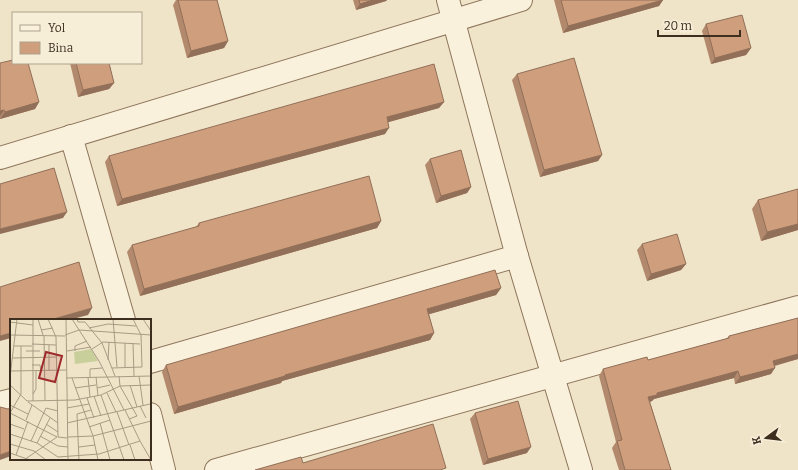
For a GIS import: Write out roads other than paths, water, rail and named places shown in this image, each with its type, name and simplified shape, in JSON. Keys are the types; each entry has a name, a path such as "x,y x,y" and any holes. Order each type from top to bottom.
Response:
{"street":[{"path":"0,158 71,136 451,10 521,0"},
{"path":"451,10 517,256 554,377 580,470"},
{"path":"71,136 124,319"},
{"path":"151,362 517,256"},
{"path":"216,470 798,308"},
{"path":"0,403 10,400"},
{"path":"151,418 164,470"}]}
